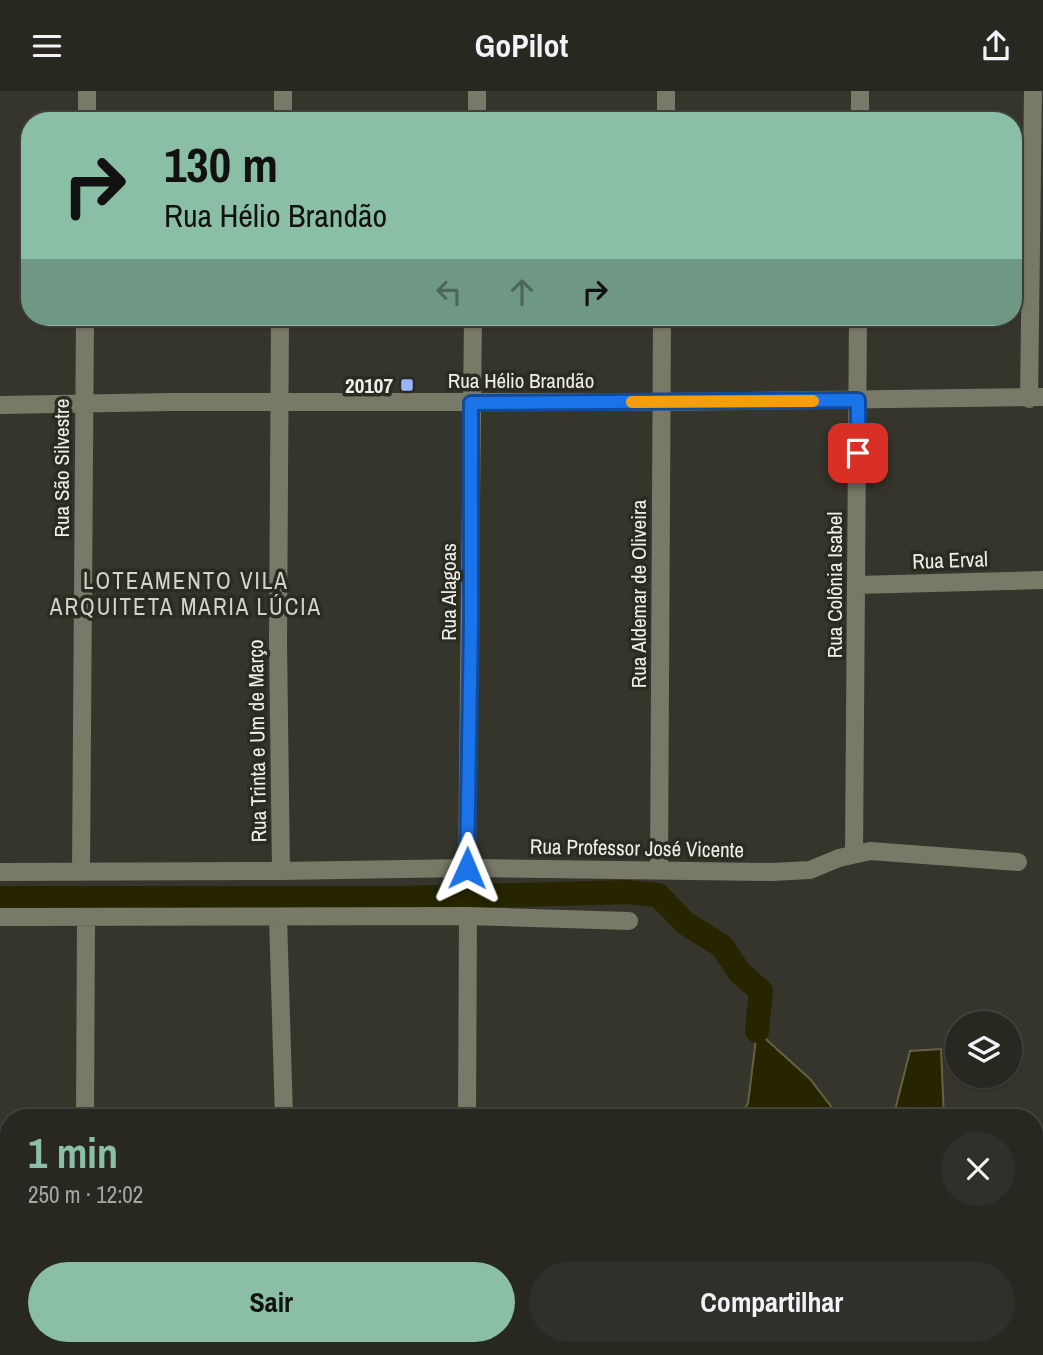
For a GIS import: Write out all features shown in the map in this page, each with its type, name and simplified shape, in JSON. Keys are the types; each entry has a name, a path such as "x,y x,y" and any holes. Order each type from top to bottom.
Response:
{"street":[{"path":"87,91 87,112"},
{"path":"282,112 283,91"},
{"path":"477,91 477,112"},
{"path":"666,91 666,112"},
{"path":"860,91 860,112"},
{"path":"1033,91 1036,398"},
{"name":"Rua São Silvestre","path":"81,871 85,326"},
{"name":"Rua Trinta e Um de Março","path":"280,326 278,642 281,871"},
{"name":"Rua Alagoas","path":"467,868 473,326"},
{"name":"Rua Aldemar de Oliveira","path":"659,870 662,326"},
{"name":"Rua Colônia Isabel","path":"853,853 858,326"},
{"name":"Rua Hélio Brandão","path":"0,405 1036,398"},
{"name":"Rua Erval","path":"857,585 1043,580"},
{"name":"Rua Professor José Vicente","path":"0,871 467,868 738,873 810,870 853,853 889,852 1018,862"},
{"path":"467,1109 468,916"},
{"path":"0,917 468,916 629,921"},
{"path":"85,1109 86,917"},
{"path":"278,917 284,1109"}],"shaded area":[{"path":"757,1031 810,1079 833,1109 745,1109 748,1103"},
{"path":"941,1049 944,1109 895,1109 910,1051"}],"waterway":[{"path":"0,898 401,898 627,892 658,895 685,923 722,946 740,973 761,991 757,1031"}],"slow traffic":[{"path":"632,402 813,401"}],"place":[{"name":"20107","path":"407,385"}],"district":[{"name":"LOTEAMENTO VILA ARQUITETA MARIA LÚCIA","path":"186,593"}],"route":[{"path":"467,868 471,403 858,400 858,453"}]}
